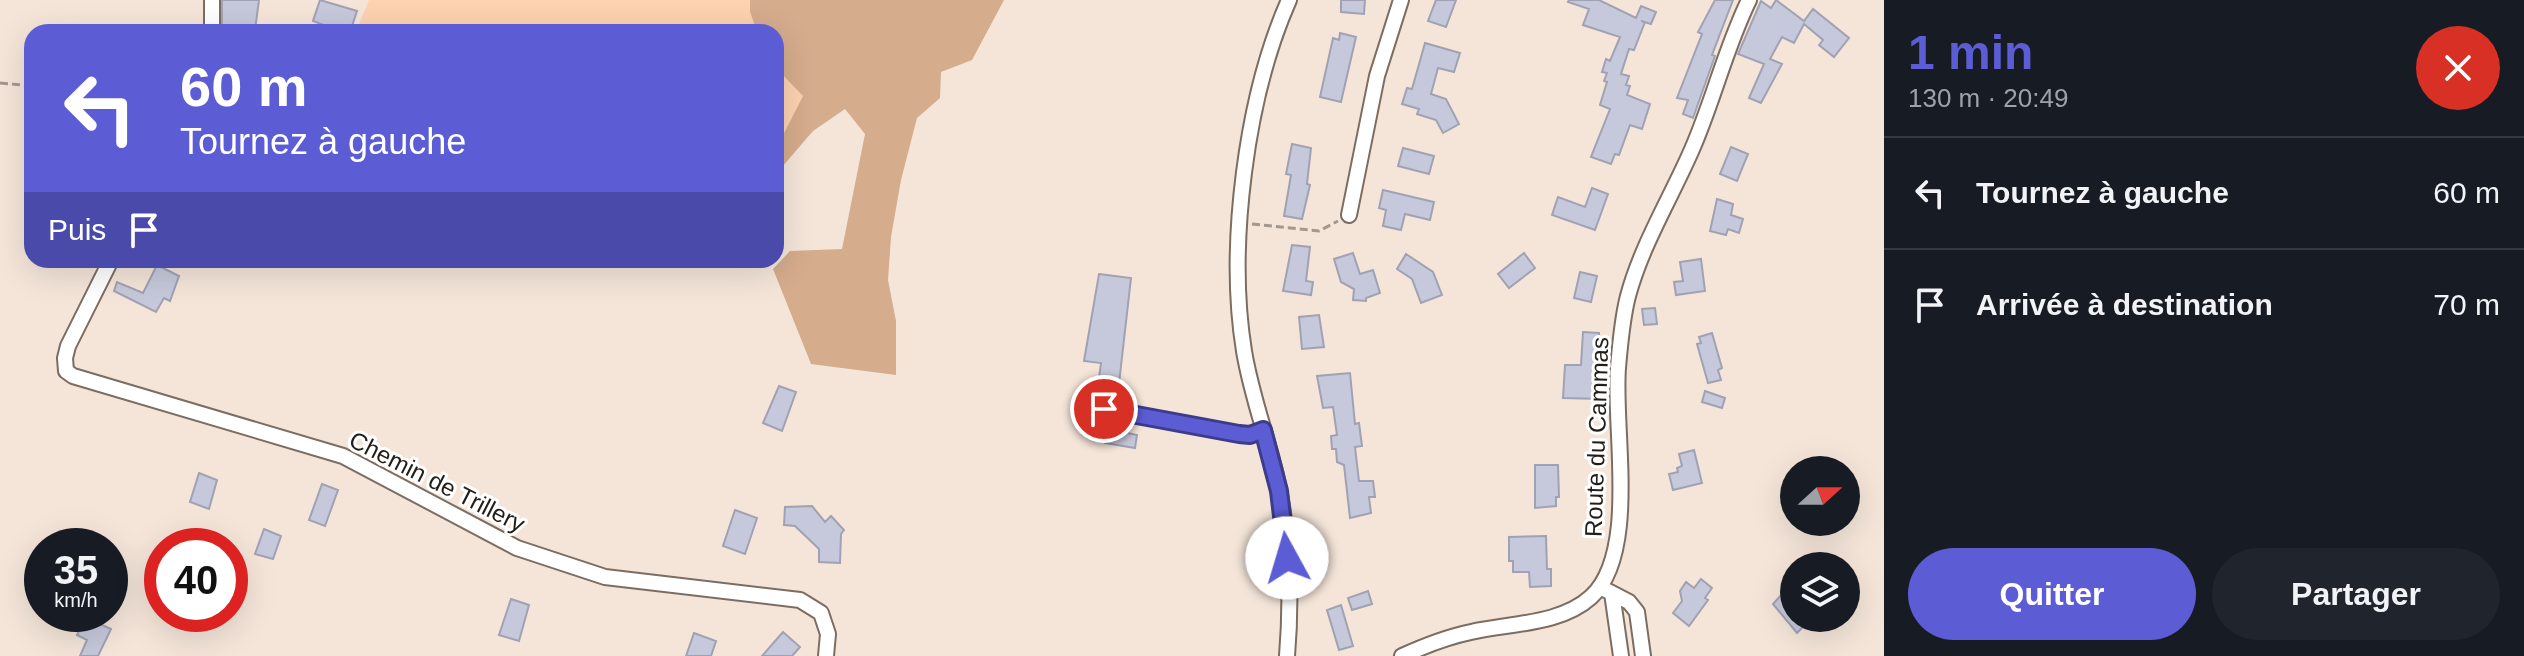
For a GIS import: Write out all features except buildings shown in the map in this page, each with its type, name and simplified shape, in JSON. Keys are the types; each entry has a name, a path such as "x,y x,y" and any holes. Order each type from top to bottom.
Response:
{"street":[{"path":"212,0 212,24"},
{"path":"1287,656 1285,536 1279,491 1244,349 1240,294 1241,223 1257,99 1266,61 1289,0"},
{"path":"1349,215 1377,76 1401,0"},
{"name":"Route du Cammas","path":"1402,656 1469,632 1554,617 1577,609 1606,590 1617,542 1620,468 1617,371 1627,300 1635,273 1694,144 1734,31 1749,0"},
{"name":"Chemin de Trillery","path":"107,268 68,346 66,371 73,376 343,456 517,548 605,577 800,600 821,613 828,634 826,656"},
{"path":"1104,409 1239,434 1250,435 1263,430"},
{"path":"1606,590 1621,656"},
{"path":"1606,590 1629,602 1637,612 1643,656"}],"path":[{"path":"0,83 24,85"},
{"path":"1241,223 1319,231 1349,215"}],"shaded area":[{"path":"369,0 750,0 754,24 359,24"},
{"path":"750,0 1004,0 972,60 941,72 940,98 917,118 891,237 888,280 896,321 896,375 811,364 773,269 784,268 784,257 790,251 842,249 865,134 845,109 813,131 784,165 784,133 803,96 784,76 784,24 754,24"},
{"path":"784,76 804,96 784,134"}],"route":[{"path":"1104,409 1239,434 1250,435 1263,430 1279,491 1287,558"}]}
